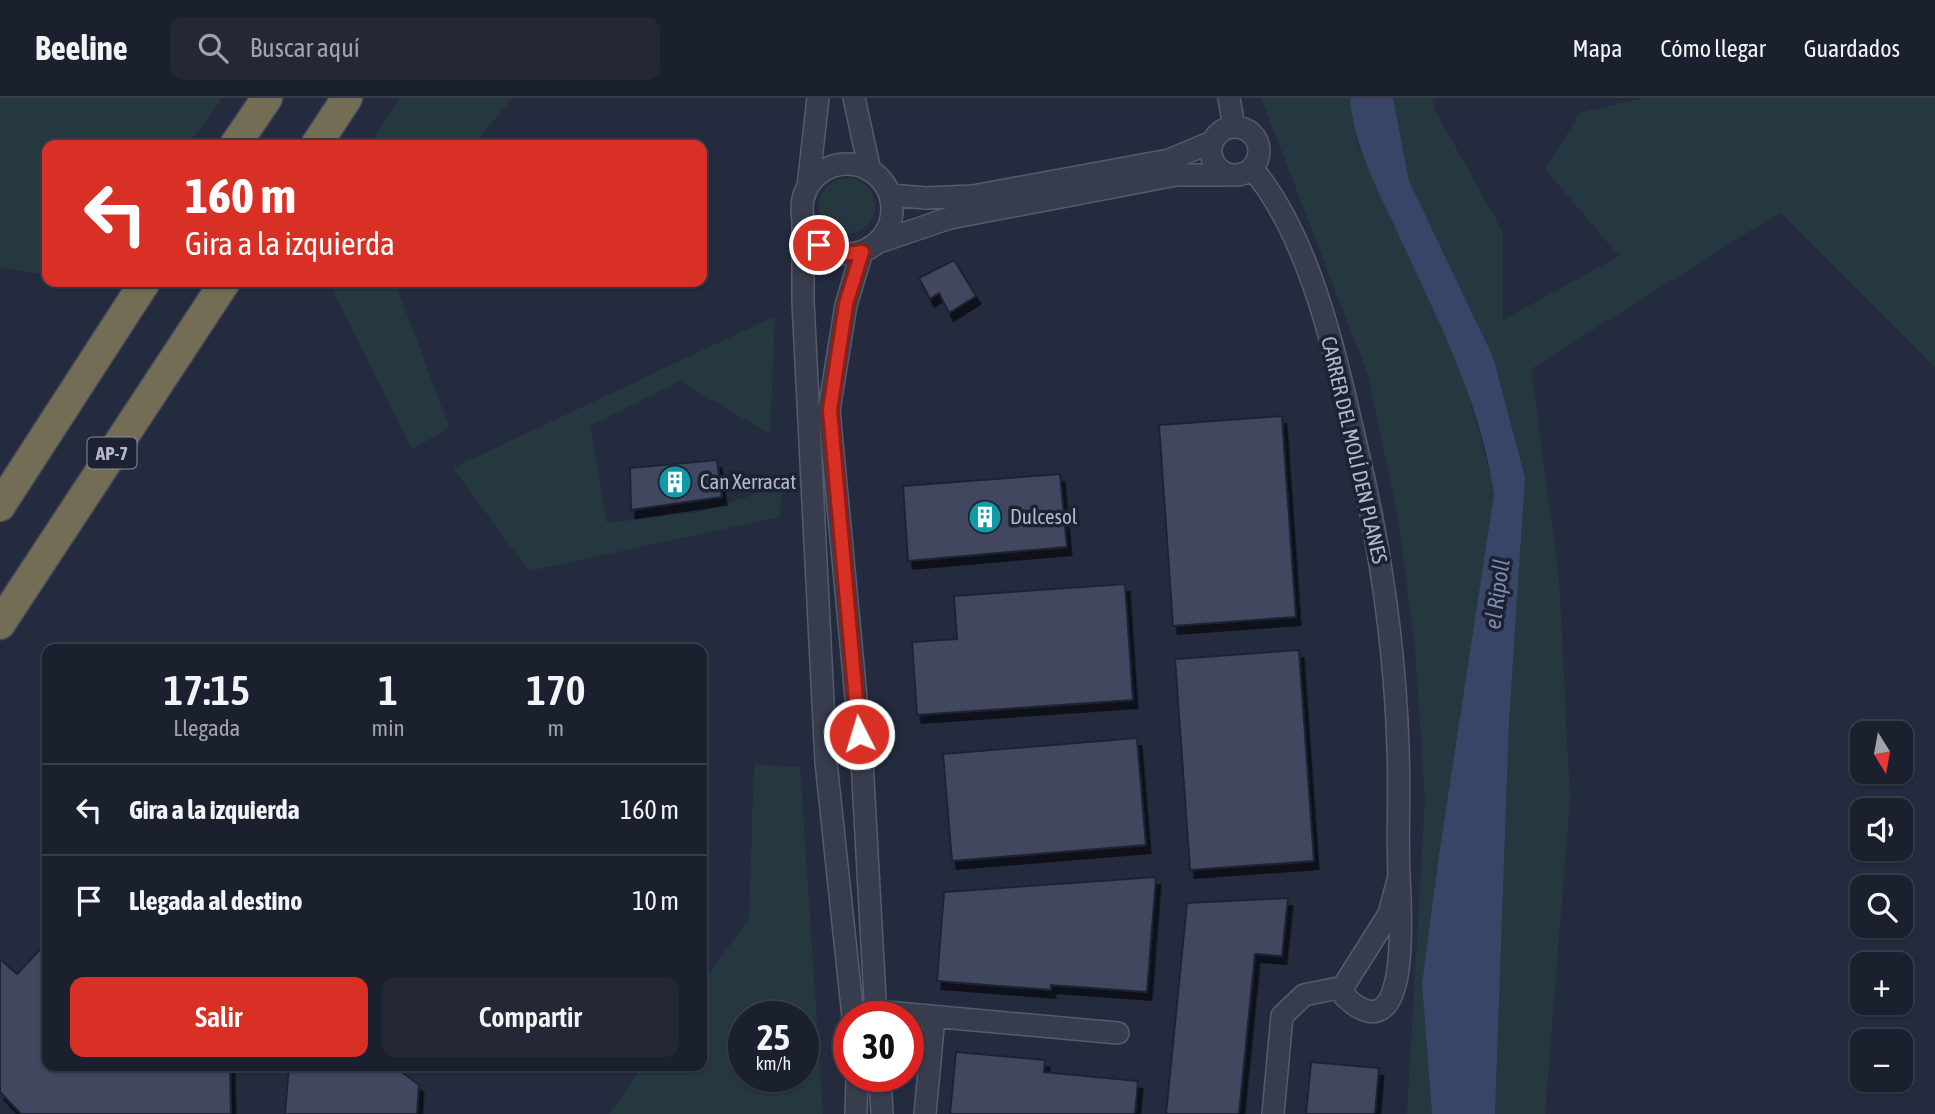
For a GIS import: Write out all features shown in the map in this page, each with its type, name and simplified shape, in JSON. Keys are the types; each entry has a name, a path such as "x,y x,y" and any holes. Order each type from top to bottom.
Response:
{"highway":[{"path":"239,140 267,98"},
{"path":"319,140 347,98"},
{"path":"0,506 142,287"},
{"name":"AP-7","path":"0,624 222,287"}],"street":[{"path":"818,98 808,187 802,208 803,302 826,762 851,1001"},
{"path":"854,98 870,171"},
{"path":"1229,98 1234,127"},
{"path":"803,219 809,233 832,252 847,255 963,215 1176,175 1227,175 1240,175 1252,168 1259,154 1255,138 1242,128 1234,127 1221,131 1212,142 1210,150 1214,165 1227,175"},
{"path":"890,195 926,198 973,196 1169,160 1212,142"},
{"path":"808,187 817,176 836,166 857,165 879,177 890,195 891,220 870,247 846,304 830,410 862,761 875,1001"},
{"name":"CARRER DEL MOLÍ DEN PLANES","path":"1252,168 1279,205 1294,236 1333,346 1373,516 1389,633 1398,745 1399,876 1402,913 1400,954 1393,992 1386,1006 1376,1011 1354,1005 1345,997 1343,987 1389,914 1399,876"},
{"path":"1273,1114 1282,1016 1304,995 1343,987"},
{"path":"924,1016 1118,1033"},
{"path":"925,1114 934,1017"},
{"path":"856,1092 856,1114"},
{"path":"881,1092 882,1114"}],"shaded area":[{"path":"0,98 222,98 192,140 42,140 42,274 0,267"},
{"path":"400,98 512,98 478,140 372,140"},
{"path":"1261,98 1350,98 1358,146 1461,368 1492,480 1494,495 1491,524 1439,855 1422,983 1432,1114 1407,1114 1425,800 1415,647 1398,517 1368,375"},
{"path":"1393,98 1432,98 1436,112 1503,232 1503,320 1619,256 1545,169 1580,113 1643,98 1935,98 1935,367 1780,212 1531,369 1559,578 1570,799 1545,1114 1495,1114 1509,721 1525,477 1493,357 1409,181"},
{"path":"841,178 853,178 867,186 875,200 873,217 867,226 853,234 841,234 824,222 819,212 819,200 831,183"},
{"path":"333,287 397,287 449,427 412,450"},
{"path":"775,316 770,434 680,381 590,426 607,523 700,512 783,485 779,517 529,571 453,468"},
{"path":"754,764 800,767 816,1001 728,1001 728,1092 819,1092 819,1054 823,1114 609,1114 639,1071 707,1071 707,977 749,918"}],"water":[{"name":"el Ripoll","path":"1350,98 1393,98 1409,181 1493,357 1525,477 1509,721 1495,1114 1432,1114 1422,983 1494,495 1488,460 1468,392 1441,326 1367,165 1356,133"}],"building":[{"path":"954,260 976,296 949,313 939,293 930,299 919,278"},
{"path":"1282,416 1296,617 1173,626 1159,425"},
{"name":"Can Xerracat","path":"717,460 722,497 631,510 630,468"},
{"name":"Dulcesol","path":"1060,474 1067,547 908,561 903,486"},
{"path":"1125,584 1133,700 917,715 912,642 957,639 954,596"},
{"path":"1299,650 1314,861 1190,870 1175,659"},
{"path":"1137,738 1146,845 952,861 943,754"},
{"path":"1156,877 1147,992 1051,985 1051,990 937,981 944,892"},
{"path":"1288,898 1282,956 1255,954 1239,1114 1166,1114 1187,903"},
{"path":"42,947 42,1071 230,1071 231,1114 21,1114 0,1092 0,959 17,974"},
{"path":"956,1052 1045,1060 1044,1072 1138,1081 1135,1114 950,1114"},
{"path":"1311,1062 1379,1068 1375,1114 1306,1114"},
{"path":"289,1071 401,1071 419,1085 417,1114 285,1114"}],"place":[{"name":"Can Xerracat","path":"675,482"},
{"name":"Dulcesol","path":"985,517"}],"route":[{"path":"819,245 832,252 847,255 862,252 846,304 830,410 859,734"}]}
